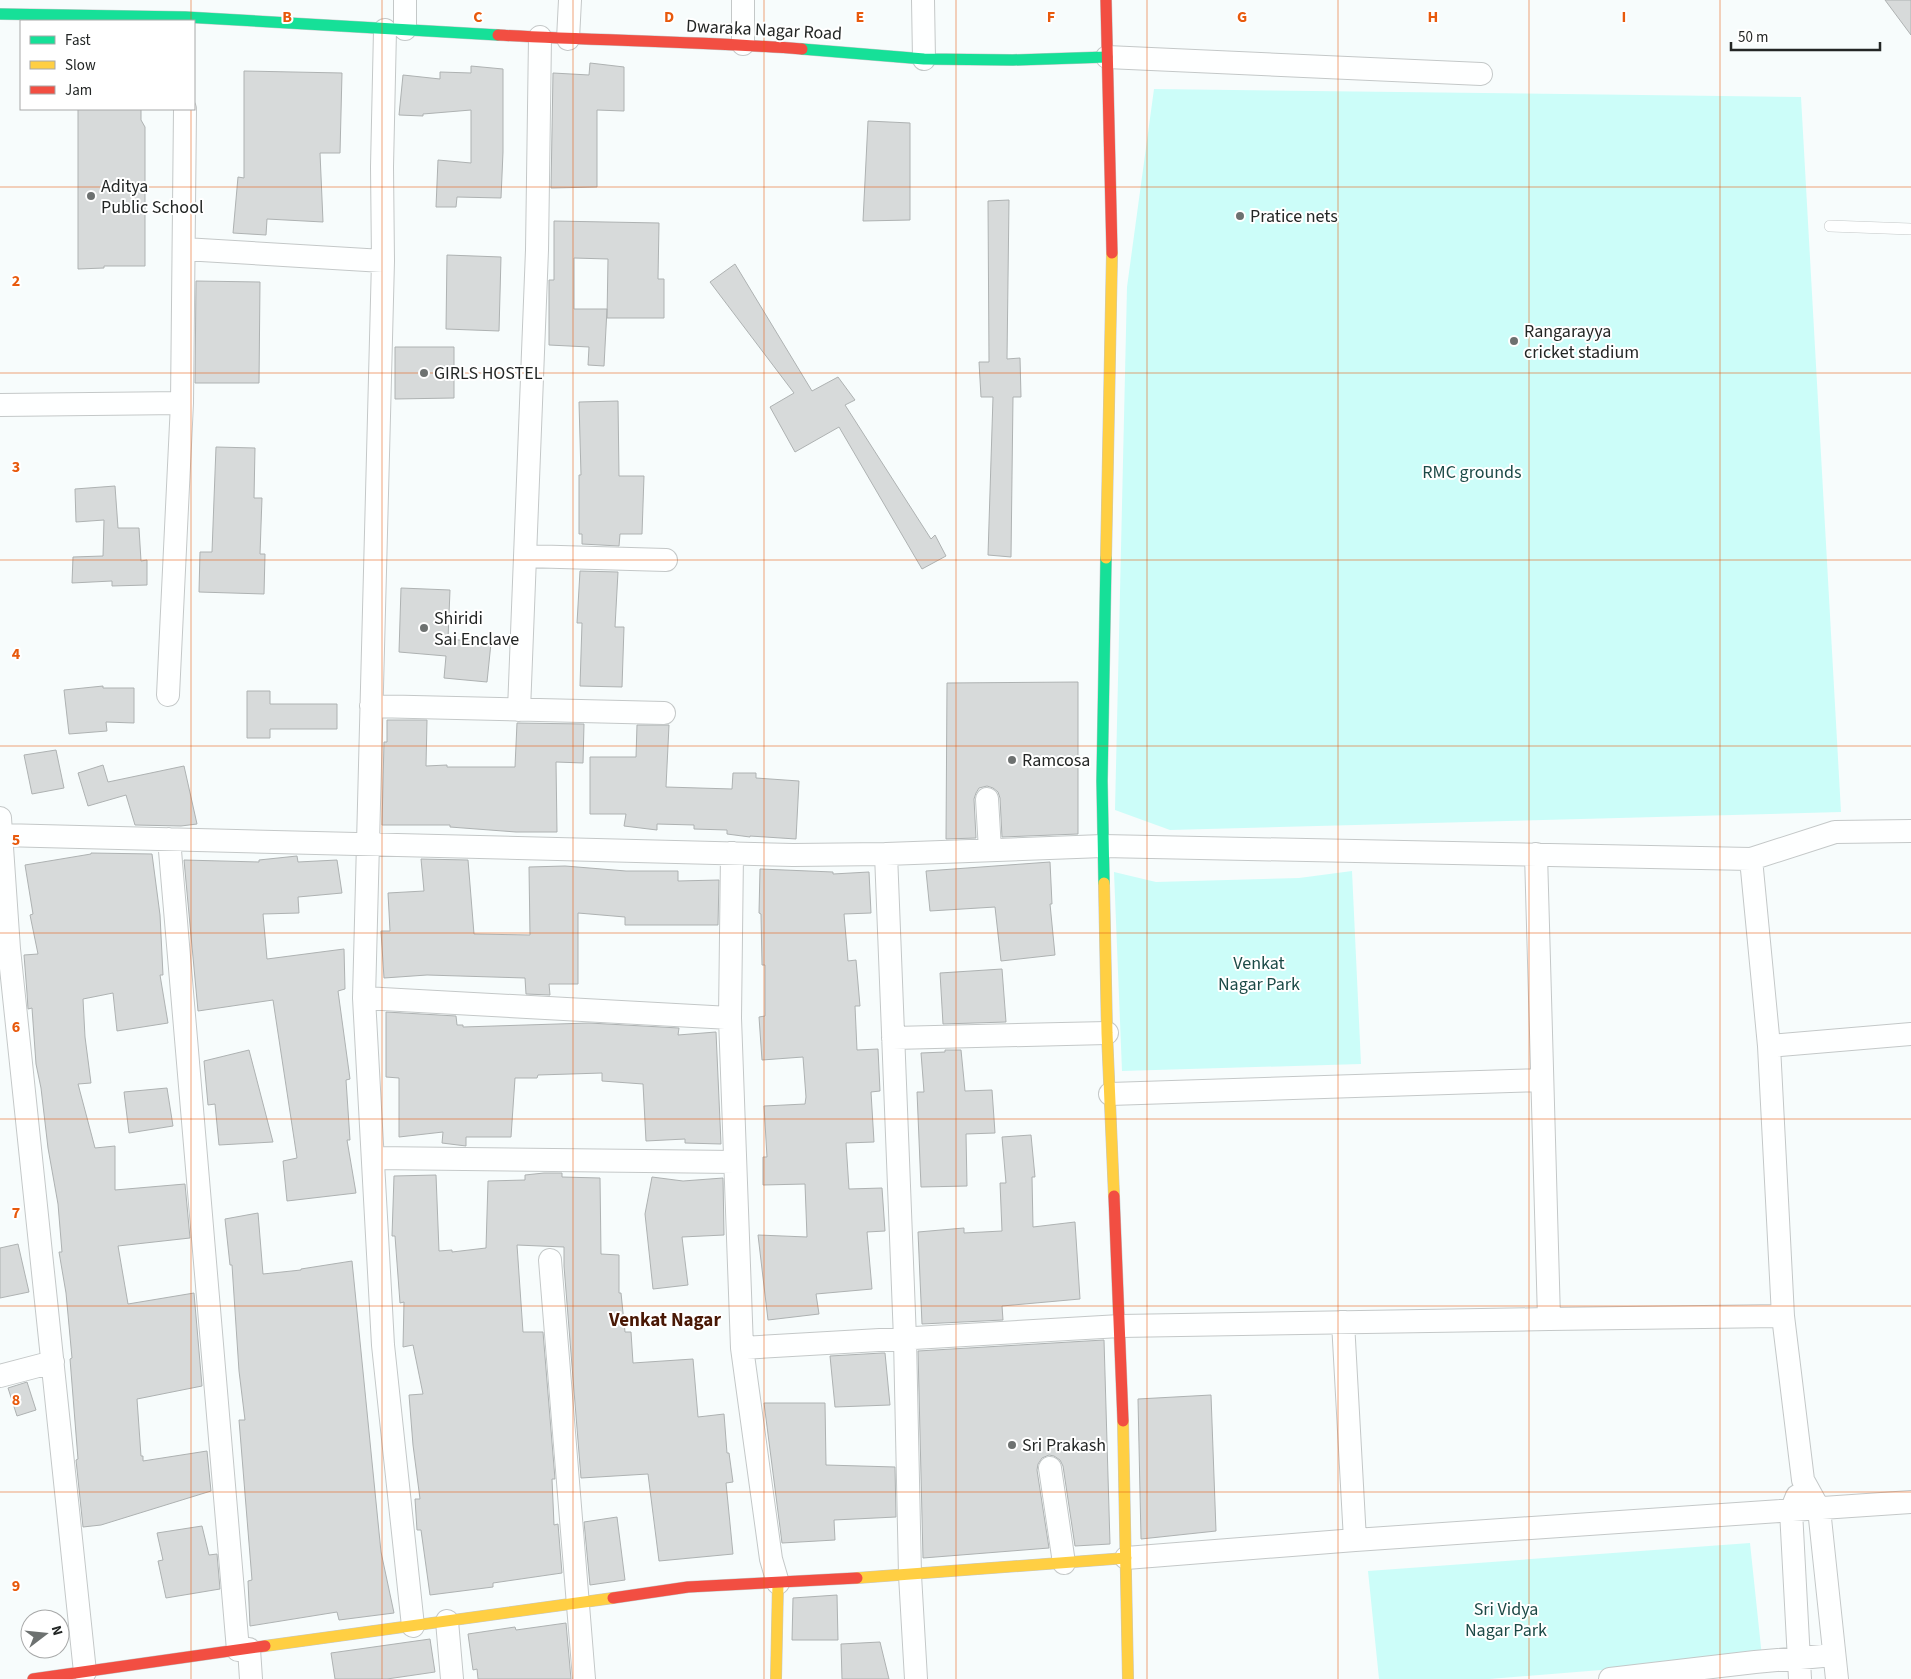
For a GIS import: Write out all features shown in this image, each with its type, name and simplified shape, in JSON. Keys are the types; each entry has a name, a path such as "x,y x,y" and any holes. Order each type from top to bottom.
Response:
{"street":[{"path":"405,0 395,30 382,167 382,261 364,998 383,1345 413,1626"},
{"path":"568,40 570,0"},
{"path":"743,0 743,44"},
{"path":"923,0 924,59"},
{"path":"1106,0 1112,243 1102,772 1107,1033 1124,1445 1128,1679"},
{"name":"Dwaraka Nagar Road","path":"0,14 185,13 395,30 568,40 743,44 924,59 1013,60 1107,57"},
{"path":"519,710 537,250 540,37"},
{"path":"1107,57 1481,74"},
{"path":"168,695 182,403 184,110"},
{"path":"184,250 382,261"},
{"path":"0,405 182,403"},
{"path":"525,556 666,560"},
{"path":"371,706 664,713"},
{"path":"987,799 990,850"},
{"path":"85,1672 54,1362 5,950 1,826 169,839 732,854 886,854 1103,846 1751,859 1835,832 1911,831"},
{"path":"169,839 243,1650 251,1679"},
{"path":"732,854 730,1018 742,1348 771,1559 767,1587 776,1679"},
{"path":"886,854 905,1339 910,1576 916,1679"},
{"path":"1536,854 1549,1319"},
{"path":"1751,859 1770,1046 1783,1316 1803,1480 1819,1509 1837,1679"},
{"path":"364,998 730,1018"},
{"path":"893,1038 1107,1033"},
{"path":"1770,1046 1911,1034"},
{"path":"1110,1094 1542,1080"},
{"path":"373,1158 735,1162"},
{"path":"550,1260 584,1679"},
{"path":"742,1348 1120,1326 1783,1316"},
{"path":"1343,1322 1355,1540"},
{"path":"0,1376 54,1362"},
{"path":"1050,1468 1064,1563"},
{"path":"1800,1669 1791,1511 1803,1480"},
{"path":"33,1679 85,1672 115,1673 243,1650 688,1587 767,1587 1355,1540 1911,1502"},
{"path":"447,1621 452,1679"},
{"path":"1610,1679 1755,1662 1800,1669 1834,1655"}],"lane":[{"path":"1830,226 1911,230"}],"green space":[{"name":"RMC grounds","path":"1154,89 1801,97 1841,812 1170,830 1115,810 1127,287"},
{"name":"Venkat Nagar Park","path":"1352,871 1361,1064 1122,1071 1114,872 1156,882 1299,878"},
{"name":"Sri Vidya Nagar Park","path":"1750,1543 1762,1657 1489,1679 1379,1679 1368,1571"}],"building":[{"path":"1885,0 1911,0 1911,35"},
{"path":"590,63 624,67 624,111 597,110 597,187 551,188 553,73 589,75"},
{"path":"471,66 503,69 501,198 457,197 456,207 436,207 438,160 471,163 471,110 423,114 423,116 399,115 403,75 440,79 440,72 471,73"},
{"path":"244,71 342,73 340,153 320,153 323,222 267,219 266,235 233,233 238,177 244,178"},
{"name":"Aditya Public School","path":"78,110 141,110 141,120 145,127 145,266 104,266 104,268 78,269"},
{"path":"868,121 910,123 910,220 863,221"},
{"path":"1009,200 1007,359 1020,358 1021,397 1013,397 1011,557 988,555 993,397 981,397 979,362 989,362 988,201"},
{"path":"554,221 659,223 658,279 664,279 664,318 607,318 608,259 574,258 574,309 607,309 604,366 588,365 589,347 549,345 549,280 554,280"},
{"path":"447,255 501,257 499,331 446,329"},
{"path":"735,264 812,391 838,377 855,400 845,405 931,539 935,535 946,556 922,569 839,427 795,452 770,407 794,393 710,282"},
{"path":"196,281 260,282 259,383 195,383"},
{"name":"GIRLS HOSTEL","path":"395,347 454,347 454,398 395,399"},
{"path":"618,401 619,476 644,476 642,534 620,534 619,546 582,544 582,534 579,534 579,475 581,475 579,402"},
{"path":"216,447 255,448 254,498 262,498 260,554 265,554 264,594 199,592 200,552 212,552"},
{"path":"115,486 118,528 139,528 141,561 147,560 147,585 112,586 112,581 72,583 73,557 103,556 104,520 76,522 75,489"},
{"path":"580,571 618,572 615,627 624,627 622,687 580,686 582,623 577,623"},
{"name":"Shiridi Sai Enclave","path":"401,588 450,590 448,639 491,643 487,682 444,678 446,656 399,652"},
{"name":"Ramcosa","path":"1078,682 1078,834 1002,837 1000,798 998,792 987,786 979,788 974,799 976,838 946,839 947,683"},
{"path":"103,686 103,688 134,688 134,723 106,722 107,731 69,734 64,690"},
{"path":"247,691 270,691 270,704 337,704 337,729 270,729 270,738 247,738"},
{"path":"387,720 427,720 426,766 447,765 447,767 515,767 517,723 584,724 583,763 556,762 557,832 516,832 450,827 450,825 382,825 384,742 387,742"},
{"path":"637,725 669,725 666,787 732,789 733,773 756,773 756,778 799,781 796,839 727,834 727,830 694,829 694,825 657,824 657,830 624,826 626,814 590,814 590,757 636,757"},
{"path":"56,750 64,788 32,794 24,755"},
{"path":"103,765 108,782 184,766 197,824 181,826 135,825 126,795 88,806 78,773"},
{"path":"91,853 152,854 160,915 163,975 160,975 168,1023 117,1031 113,993 83,999 85,1037 91,1083 78,1084 95,1148 115,1146 115,1190 185,1184 190,1238 118,1246 128,1304 194,1293 202,1386 137,1399 141,1456 143,1456 143,1461 207,1451 211,1491 101,1525 83,1527 76,1460 78,1459 70,1359 72,1358 66,1293 59,1252 62,1252 58,1204 36,1064 32,1008 28,1009 24,955 38,954 30,915 33,914 25,865"},
{"path":"297,856 298,862 337,860 342,893 298,897 299,913 263,914 267,959 344,949 345,989 338,991 350,1079 346,1080 350,1140 347,1140 356,1193 287,1201 283,1161 297,1158 273,1000 198,1011 184,860 259,862 259,860"},
{"path":"421,859 468,860 474,934 530,935 529,867 565,866 626,871 678,871 678,881 719,880 718,925 625,925 625,917 578,913 578,984 549,984 550,995 526,994 525,978 427,975 384,978 381,931 390,931 388,893 424,891"},
{"path":"1050,862 1052,904 1050,904 1055,955 1001,961 995,907 930,911 926,871"},
{"path":"760,869 833,872 833,874 869,872 871,913 844,914 848,961 856,960 860,1006 855,1006 857,1050 878,1049 880,1091 871,1092 874,1142 846,1143 849,1189 882,1188 885,1231 867,1232 872,1289 816,1294 819,1314 768,1320 758,1235 807,1237 805,1184 763,1185 763,1157 767,1157 764,1106 805,1104 806,1097 803,1057 762,1060 759,1017 765,1016 765,965 762,965 761,914 759,913"},
{"path":"1002,969 1006,1022 943,1024 940,973"},
{"path":"386,1012 456,1016 457,1025 463,1025 463,1027 589,1023 679,1028 678,1035 716,1032 721,1144 685,1143 685,1139 646,1141 643,1084 602,1081 602,1073 538,1075 537,1078 515,1078 511,1137 466,1137 466,1146 442,1143 443,1132 399,1137 399,1078 386,1077"},
{"path":"249,1050 273,1142 219,1145 215,1104 208,1105 204,1061"},
{"path":"945,1050 961,1050 965,1091 992,1090 995,1133 966,1134 967,1186 921,1187 917,1092 924,1092 921,1053 945,1052"},
{"path":"167,1088 173,1126 129,1133 124,1092"},
{"path":"1031,1135 1035,1177 1032,1177 1033,1227 1075,1222 1080,1299 1002,1306 1003,1320 922,1324 918,1232 964,1228 964,1233 1002,1231 1000,1183 1006,1183 1002,1137"},
{"path":"562,1173 562,1177 600,1178 601,1254 619,1255 619,1293 621,1293 625,1332 631,1332 633,1363 693,1359 698,1417 724,1414 727,1453 729,1453 733,1482 726,1483 733,1554 659,1561 648,1474 581,1478 564,1247 517,1245 523,1332 543,1332 555,1479 552,1479 554,1525 558,1524 562,1573 493,1583 493,1587 430,1595 421,1530 417,1530 415,1499 420,1499 409,1395 423,1394 413,1345 403,1347 404,1302 400,1303 395,1236 392,1236 394,1176 436,1175 439,1251 452,1250 452,1252 486,1248 488,1181 525,1180 525,1175"},
{"path":"652,1177 683,1181 723,1178 724,1235 682,1237 688,1285 653,1289 645,1214"},
{"path":"258,1213 263,1274 301,1270 352,1261 381,1552 394,1613 339,1620 337,1612 250,1626 248,1581 252,1580 239,1420 245,1420 239,1371 232,1265 230,1265 225,1219"},
{"path":"18,1244 29,1292 0,1298 0,1248"},
{"name":"Sri Prakash","path":"1104,1340 1110,1544 1075,1546 1063,1466 1060,1460 1049,1455 1042,1458 1037,1470 1049,1548 923,1558 918,1351"},
{"path":"885,1353 890,1405 835,1407 830,1356"},
{"path":"27,1382 36,1410 17,1416 8,1388"},
{"path":"1211,1395 1216,1531 1141,1539 1138,1399"},
{"path":"764,1403 825,1403 826,1465 895,1467 896,1517 834,1520 835,1540 782,1543"},
{"path":"617,1517 625,1580 590,1585 584,1522"},
{"path":"202,1526 209,1555 217,1554 220,1589 166,1598 158,1561 163,1560 157,1533"},
{"path":"837,1595 838,1640 792,1640 793,1598"},
{"path":"566,1623 571,1679 478,1679 477,1669 473,1670 468,1634 515,1627 516,1630"},
{"path":"430,1639 435,1672 387,1679 335,1679 331,1653"},
{"path":"880,1642 889,1679 842,1679 841,1644"}],"traffic: fast":[{"path":"0,14 185,17 498,35"},
{"path":"802,49 924,59 1013,60 1107,57"},
{"path":"1104,883 1102,781 1106,558"}],"traffic: slow":[{"path":"1106,558 1112,253"},
{"path":"1104,883 1107,1033 1114,1196"},
{"path":"1123,1421 1128,1679"},
{"path":"857,1578 1126,1558"},
{"path":"776,1679 778,1583"},
{"path":"265,1646 613,1598"}],"traffic: jam":[{"path":"1106,0 1112,253"},
{"path":"498,35 802,49"},
{"path":"1114,1196 1123,1421"},
{"path":"613,1598 688,1587 857,1578"},
{"path":"33,1679 265,1646"}],"place":[{"name":"Aditya Public School","path":"91,196"},
{"name":"Pratice nets","path":"1240,216"},
{"name":"Rangarayya cricket stadium","path":"1514,341"},
{"name":"GIRLS HOSTEL","path":"424,373"},
{"name":"Shiridi Sai Enclave","path":"424,628"},
{"name":"Ramcosa","path":"1012,760"},
{"name":"Sri Prakash","path":"1012,1445"}],"district":[{"name":"Venkat Nagar","path":"665,1320"}]}
